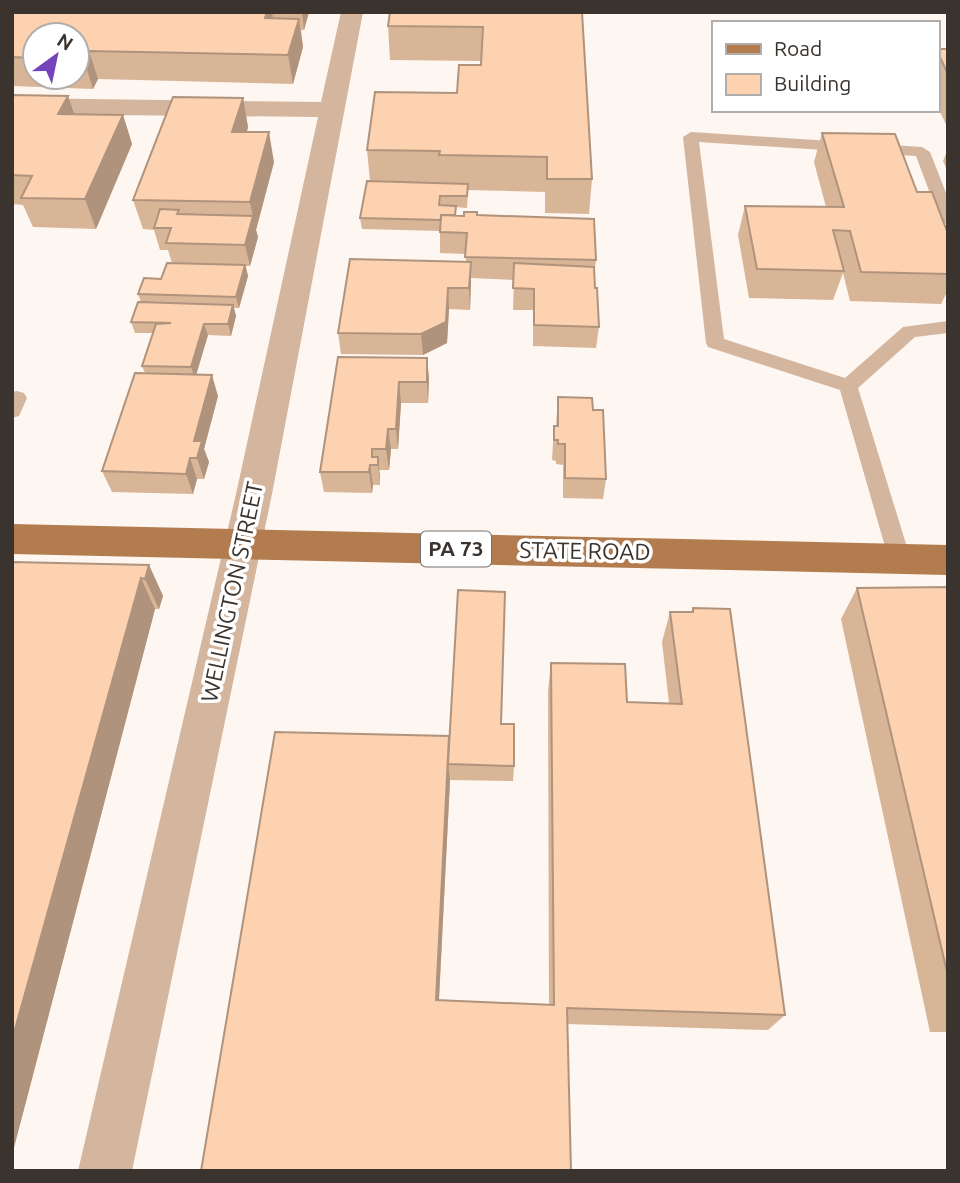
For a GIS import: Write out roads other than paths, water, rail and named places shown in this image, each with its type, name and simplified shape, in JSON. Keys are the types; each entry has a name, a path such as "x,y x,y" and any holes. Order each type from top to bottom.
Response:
{"main road":[{"name":"STATE ROAD","path":"12,539 948,560"}],"street":[{"name":"WELLINGTON STREET","path":"105,1171 242,544 352,12"},
{"path":"12,106 331,110"}],"lane":[{"path":"848,386 715,343 691,137 922,152 948,220"},
{"path":"848,386 910,331 948,327"},
{"path":"848,386 899,557"}]}
